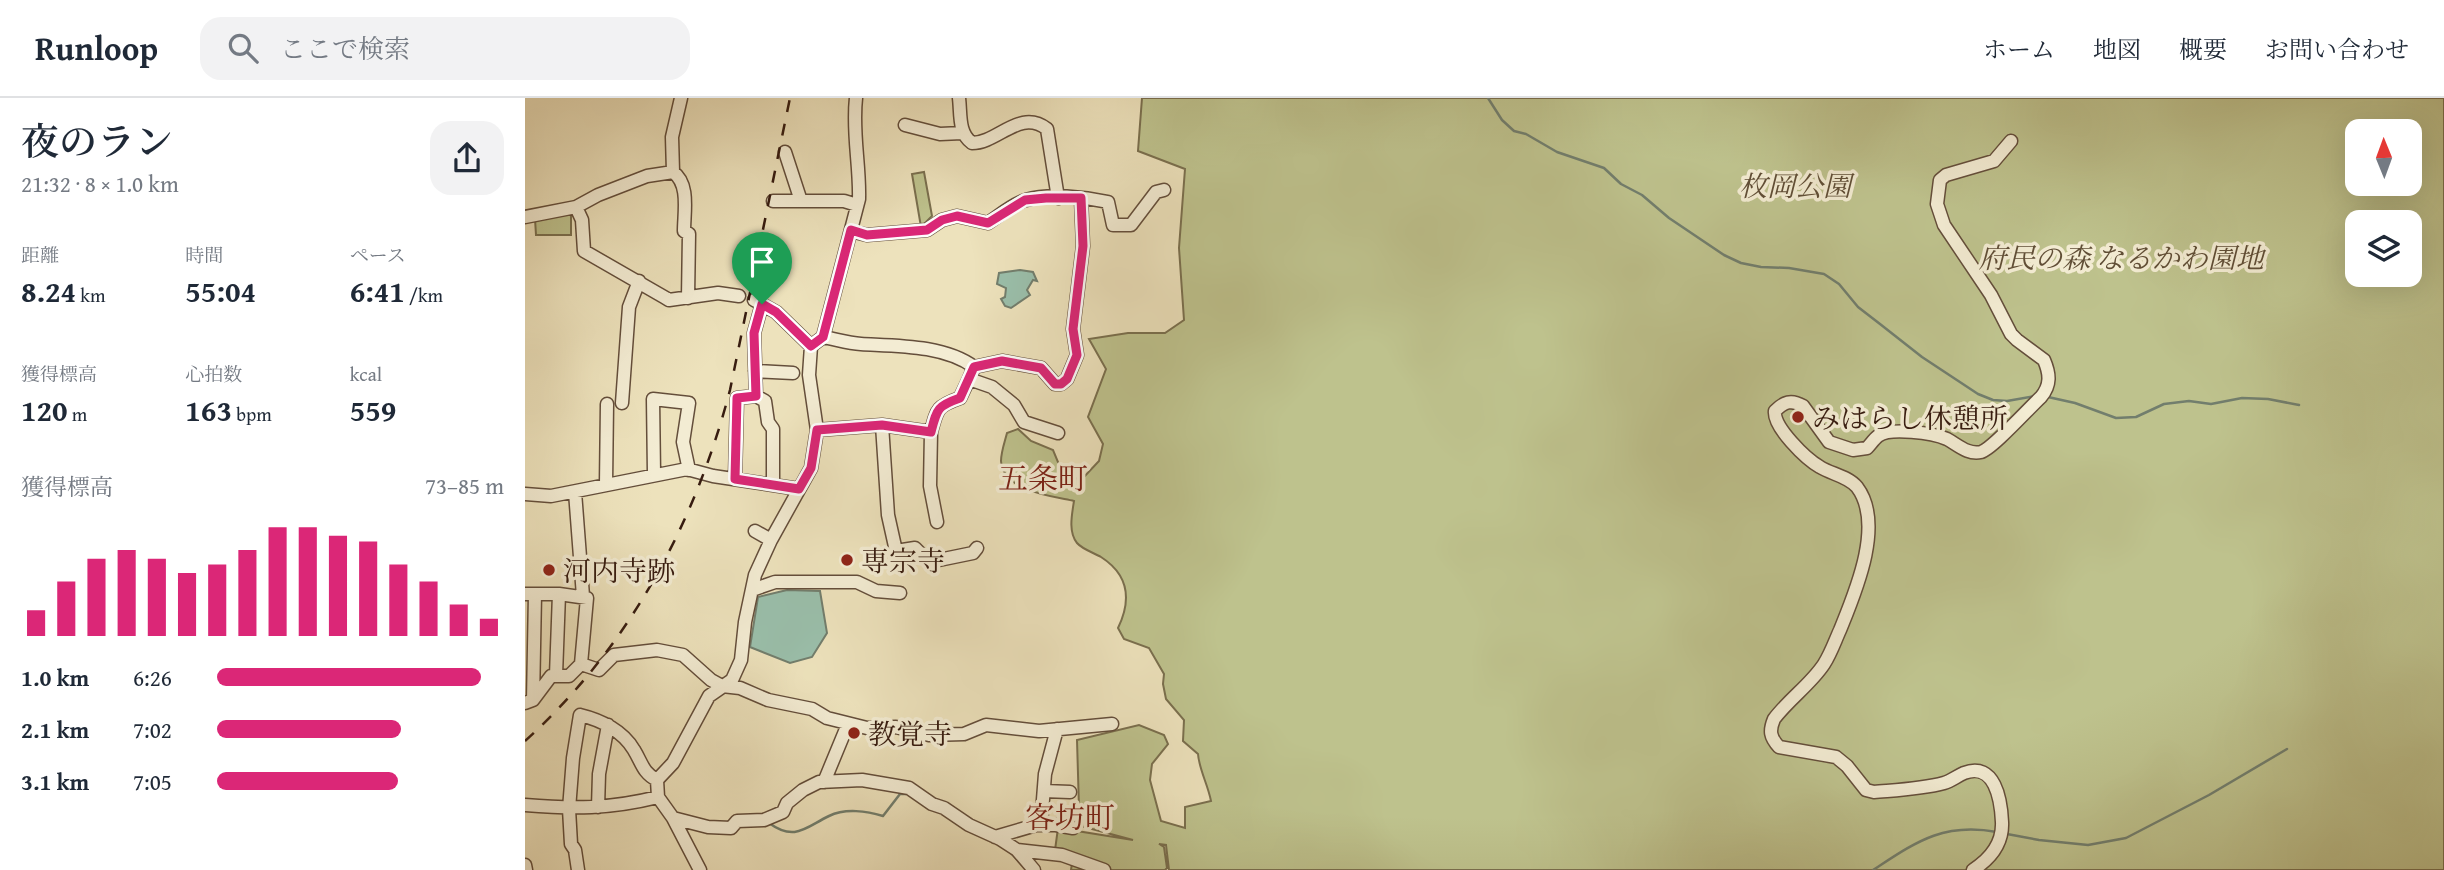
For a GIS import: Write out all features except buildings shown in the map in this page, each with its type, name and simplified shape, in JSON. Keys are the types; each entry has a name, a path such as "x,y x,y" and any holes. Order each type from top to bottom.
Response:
{"street":[{"path":"673,172 672,137 681,98"},
{"path":"700,870 673,818 658,797 657,780 673,763 709,696 732,680 741,660 745,622 755,575 811,468 817,430 809,375 811,346 823,337 857,205 859,180 854,133 856,98"},
{"path":"959,98 964,137 972,143 996,137 1001,131 1016,124 1034,123 1047,129 1058,198"},
{"path":"905,125 940,134 963,133"},
{"path":"1973,870 1991,855 2002,834 1999,796 1993,780 1980,771 1964,773 1945,783 1874,792 1866,790 1836,757 1787,750 1773,741 1770,728 1774,719 1824,665 1853,597 1865,565 1867,513 1856,486 1818,466 1783,431 1774,418 1775,411 1782,404 1797,403 1803,406 1829,442 1853,450 1867,448 1877,436 1884,433 1924,433 1945,439 1969,452 1979,453 1994,444 2041,397 2047,389 2049,379 2044,360 2011,334 1991,295 1944,225 1937,204 1940,180 1946,175 1994,160 2004,152 2011,141"},
{"path":"785,152 801,201"},
{"path":"525,217 576,207 646,176 673,172 684,186 684,231 689,234 688,298"},
{"path":"851,230 867,235 927,230 942,220 957,216 988,223 1025,200 1058,198 1108,202 1113,225 1131,225 1156,192 1164,190"},
{"path":"937,522 930,486 931,432 937,409 944,403 960,398 972,373 1002,361 1041,368 1055,384 1061,384 1067,379 1077,355 1073,329 1083,246 1081,198"},
{"path":"773,201 844,201 857,205"},
{"path":"576,207 582,220 584,251 669,300 717,293 739,296"},
{"path":"622,403 629,307 639,281"},
{"path":"756,396 754,333 758,302 776,312 811,346"},
{"path":"823,337 858,344 912,347 965,360 972,373 1014,405 1024,422 1058,433"},
{"path":"755,371 793,373"},
{"path":"735,479 737,398 756,396 765,401 768,422 773,429 773,485"},
{"path":"654,474 653,400 688,403 683,442 689,470"},
{"path":"606,484 607,404"},
{"path":"817,430 882,425 931,432"},
{"path":"882,425 888,514 896,551 915,548 928,561 934,561 973,553 977,548"},
{"path":"525,494 551,496 654,474 689,470 799,489"},
{"path":"575,492 583,596"},
{"path":"755,531 771,540"},
{"path":"752,590 775,582 857,582 876,591 900,593"},
{"path":"530,594 587,598 581,664 569,676 551,677 529,701 530,594"},
{"path":"556,675 559,594"},
{"path":"581,664 599,670 614,655 657,650 683,655 711,680 722,686 740,688 768,700 813,709 827,718 867,728 896,727 929,735 964,734 986,725 1039,731 1112,724"},
{"path":"578,870 575,850 571,844 569,809 580,715 600,720 627,740 648,776 657,780"},
{"path":"824,782 848,723"},
{"path":"598,807 599,774 608,725"},
{"path":"1041,825 1045,774 1057,729"},
{"path":"673,818 708,827 731,828 737,821 774,817 783,813 787,803 803,790 824,782 862,780 909,788 932,804 1017,850 1034,870"},
{"path":"1044,791 1070,792"},
{"path":"525,805 569,809 623,806 658,797"},
{"path":"995,837 1005,832 1041,825 1073,828"},
{"path":"1017,850 1062,855 1104,870"}],"green space":[{"path":"1142,98 2444,98 2444,870 1169,870 1166,845 1159,844 1164,847 1165,870 1071,870 1072,863 1055,850 1058,828 1133,840 1077,825 1077,740 1139,725 1164,735 1168,744 1152,764 1150,780 1161,821 1185,828 1185,807 1211,801 1198,754 1183,741 1184,720 1166,699 1164,674 1149,648 1124,639 1118,628 1126,598 1122,580 1110,564 1074,539 1071,523 1074,501 1019,486 1004,471 1002,450 1007,433 1018,429 1031,441 1053,450 1065,479 1083,478 1099,461 1103,444 1088,417 1106,369 1089,339 1128,333 1165,333 1184,320 1179,248 1185,169 1138,151"},
{"path":"924,172 932,216 921,227 912,174"},
{"path":"571,211 571,235 536,235 535,219"}],"shaded area":[{"path":"1020,270 1033,272 1037,281 1033,280 1027,290 1030,295 1011,308 1005,306 1001,299 1005,297 1006,288 997,284 999,273"},
{"path":"787,590 820,591 827,633 812,657 790,663 750,647 758,597"}],"waterway":[{"path":"1488,98 1502,120 1514,131 1526,134 1557,152 1604,168 1621,184 1642,195 1669,218 1724,255 1741,263 1761,267 1824,274 1839,284 1858,307 1922,357 1978,394 1993,400 2007,401 2035,396"},
{"path":"2048,397 2075,403 2116,418 2136,417 2164,404 2189,401 2211,404 2242,398 2268,399 2299,405"},
{"path":"2007,834 2088,845 2126,838 2209,795 2287,749"},
{"path":"769,823 778,829 793,832 842,812 883,816 900,794 908,794"},
{"path":"1873,870 1917,843 1945,832 1997,832"},
{"path":"1010,852 1022,865"}],"railway":[{"path":"525,741 596,665 626,624 677,535 698,488 730,390 790,98"}],"place":[{"name":"みはらし休憩所","path":"1798,417"},
{"name":"専宗寺","path":"847,560"},
{"name":"河内寺跡","path":"549,570"},
{"name":"教覚寺","path":"854,733"}],"district":[{"name":"五条町","path":"1043,478"},
{"name":"客坊町","path":"1070,817"}],"route":[{"path":"1081,198 1083,246 1073,329 1077,355 1067,379 1061,384 1055,384 1041,368 1002,361 980,364 974,367 960,398 944,403 937,409 931,432 882,425 817,430 811,468 799,489 735,479 737,398 756,396 753,344 762,304 776,312 811,346 823,337 851,230 867,235 927,230 942,220 957,216 988,223 1025,200 1081,198"}],"park label":[{"name":"枚岡公園","path":"1795,185"},
{"name":"府民の森 なるかわ園地","path":"2121,257"}]}
